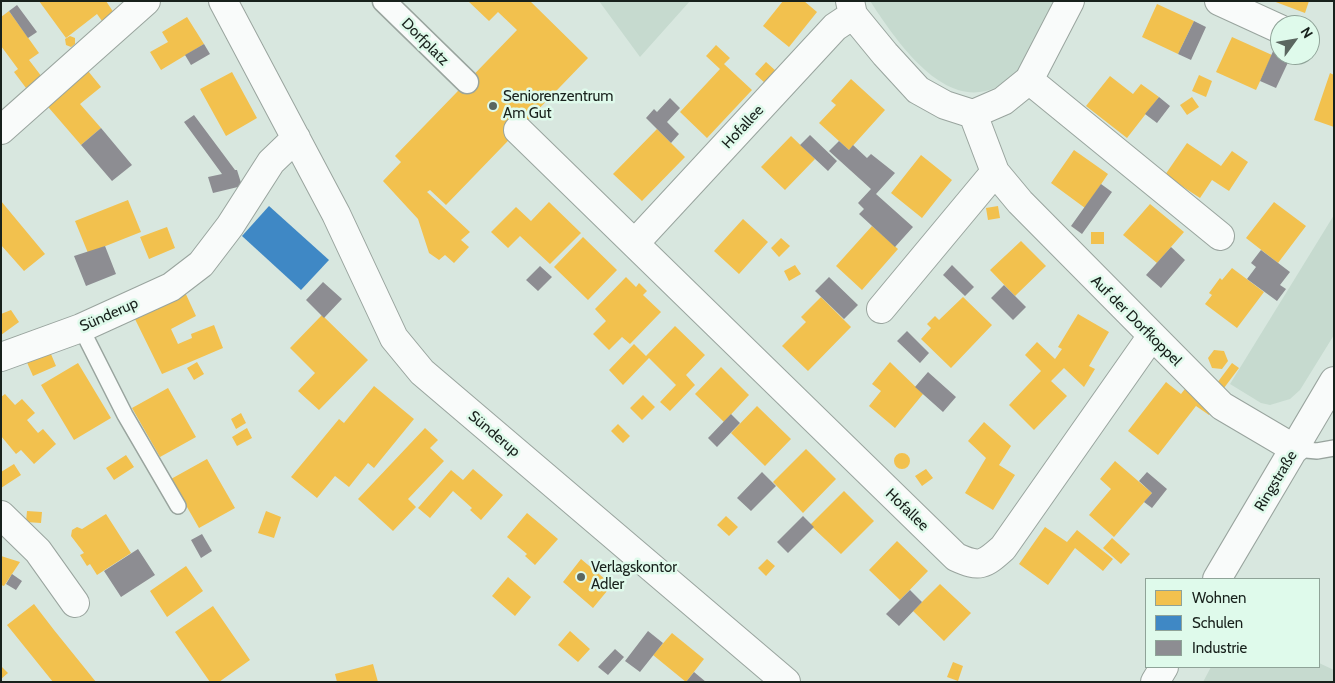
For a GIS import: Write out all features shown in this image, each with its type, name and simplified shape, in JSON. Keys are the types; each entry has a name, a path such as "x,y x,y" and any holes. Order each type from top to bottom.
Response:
{"street":[{"path":"1,130 146,1"},
{"name":"Sünderup","path":"222,1 336,214 394,338 422,372 772,677"},
{"name":"Dorfplatz","path":"384,1 467,82"},
{"path":"852,8 885,54 918,90 945,105 973,114 1004,101 1029,80 1070,1"},
{"path":"1219,1 1270,24"},
{"name":"Hofallee","path":"635,243 852,8"},
{"path":"1029,80 1220,236"},
{"name":"Auf der Dorfkoppel","path":"973,114 995,172 1020,202 1151,337 1222,406 1295,449"},
{"name":"Hofallee","path":"518,130 956,557 974,565 989,561 1003,548 1151,337"},
{"name":"Sünderup","path":"1,357 81,328 171,287 201,264 230,226 271,162 296,138"},
{"path":"881,309 995,172"},
{"name":"Ringstraße","path":"1217,578 1334,381"},
{"path":"1,515 38,551 76,603"},
{"path":"1155,682 1163,668"}],"lane":[{"path":"81,328 125,415 178,506"},
{"path":"1295,449 1316,451 1334,448"}],"green space":[{"path":"599,1 690,1 640,57"},
{"path":"870,1 1055,1 1018,71 996,87 974,92 953,88 933,76 915,60 898,40"},
{"path":"1334,215 1334,335 1300,390 1290,399 1270,405 1261,403 1230,384"},
{"path":"1320,663 1334,670 1334,682 1203,682 1210,668 1320,668"}],"building: Wohnen":[{"path":"39,1 106,1 114,13 102,21 97,14 66,38"},
{"name":"Seniorenzentrum Am Gut","path":"468,1 530,1 588,58 446,205 430,190 427,192 470,232 461,240 469,247 454,263 445,255 439,260 429,253 418,219 383,181 401,162 395,156 517,30 498,12 489,21"},
{"path":"783,1 804,1 817,12 789,47 763,26"},
{"path":"1273,1 1309,1 1305,13"},
{"path":"1157,4 1194,21 1178,54 1142,37"},
{"path":"9,11 39,53 29,60 42,77 26,88 14,72 18,69 1,46 1,17"},
{"path":"187,17 204,44 161,70 150,52 168,42 162,32"},
{"path":"70,36 75,38 75,44 71,47 66,45 65,39"},
{"path":"1232,37 1270,54 1270,59 1256,90 1216,72"},
{"path":"716,45 730,58 724,64 752,90 707,138 680,112 720,69 706,56"},
{"path":"766,62 776,71 765,83 755,74"},
{"path":"84,66 101,87 80,104 101,128 81,145 43,101"},
{"path":"232,72 257,118 226,136 200,89"},
{"path":"1330,73 1334,75 1334,127 1314,120"},
{"path":"1199,75 1212,81 1206,97 1192,91"},
{"path":"1110,76 1133,94 1141,84 1159,97 1127,138 1086,106"},
{"path":"851,79 885,110 849,150 819,123 836,105 831,101"},
{"path":"1192,97 1199,107 1187,115 1180,105"},
{"path":"657,129 685,157 642,201 613,174"},
{"path":"791,136 815,159 785,190 761,167"},
{"path":"1187,143 1221,166 1232,151 1248,162 1229,191 1212,180 1200,198 1165,175"},
{"path":"1074,150 1108,174 1085,208 1051,183"},
{"path":"921,155 952,180 922,218 891,193"},
{"path":"128,200 141,232 88,253 75,221"},
{"path":"1,201 45,254 24,271 1,245"},
{"path":"549,202 581,233 550,264 520,236 508,248 491,232 516,207 531,221"},
{"path":"1274,202 1306,226 1278,263 1246,238"},
{"path":"1150,204 1184,232 1157,263 1123,235"},
{"path":"998,206 1000,218 988,220 986,208"},
{"path":"743,219 768,242 739,274 714,251"},
{"path":"872,226 898,249 862,290 836,266"},
{"path":"167,227 175,248 149,259 140,237"},
{"path":"1091,232 1104,232 1104,244 1091,244"},
{"path":"583,237 617,270 588,300 554,267"},
{"path":"781,238 790,246 779,257 771,248"},
{"path":"1021,241 1046,266 1015,296 990,270"},
{"path":"795,265 801,274 789,281 784,271"},
{"path":"1232,268 1264,292 1237,328 1205,304 1212,295 1209,293 1220,278 1222,280"},
{"path":"626,277 636,287 639,283 647,291 643,295 661,312 630,344 622,337 609,350 593,334 606,321 595,309"},
{"path":"184,290 196,316 171,329 178,344 192,338 191,334 214,325 223,348 162,374 133,315"},
{"path":"821,297 851,327 808,371 782,346 806,322 801,317"},
{"path":"963,297 992,325 951,368 921,339 931,328 927,324 935,316 939,320"},
{"path":"11,310 19,322 1,335 1,314"},
{"path":"1078,314 1109,332 1089,366 1095,369 1084,387 1064,368 1051,381 1067,396 1034,430 1009,405 1041,371 1025,355 1037,342 1055,359 1062,349 1058,347"},
{"path":"322,315 368,360 319,410 298,391 315,373 290,348"},
{"path":"675,326 705,355 686,375 695,385 670,411 660,402 676,385 649,358 623,385 609,370 634,344 646,356"},
{"path":"48,347 56,366 33,376 25,358"},
{"path":"1214,350 1224,351 1228,361 1222,369 1212,368 1208,358"},
{"path":"197,362 204,374 194,380 187,368"},
{"path":"890,362 923,394 895,428 869,406 881,391 872,384"},
{"path":"78,363 111,418 74,440 41,385"},
{"path":"1232,363 1239,368 1224,388 1217,383"},
{"path":"721,367 749,395 724,422 695,394"},
{"path":"1166,382 1181,394 1188,385 1216,406 1209,415 1196,406 1158,455 1128,431"},
{"path":"374,386 414,419 374,468 368,463 349,487 335,476 317,498 291,477 339,419 344,423"},
{"path":"168,388 196,437 160,457 132,408"},
{"path":"5,394 15,405 22,399 35,413 27,420 38,433 43,429 56,444 34,464 21,450 16,454 1,436 1,397"},
{"path":"643,395 655,407 642,420 630,408"},
{"path":"757,406 791,439 765,466 731,433"},
{"path":"241,413 246,423 236,429 231,419"},
{"path":"984,422 1011,446 999,465 1015,475 993,510 965,493 986,458 968,441"},
{"path":"618,424 630,436 623,443 611,431"},
{"path":"247,428 252,438 237,446 232,437"},
{"path":"425,428 438,440 430,448 444,461 408,499 416,507 393,531 358,499"},
{"path":"806,449 836,479 803,513 773,482"},
{"path":"902,453 908,455 910,461 908,467 902,469 896,467 894,461 896,455"},
{"path":"126,455 134,467 114,480 106,468"},
{"path":"207,459 235,508 199,528 171,479"},
{"path":"1115,461 1152,493 1114,537 1089,515 1111,489 1100,479"},
{"path":"14,464 21,475 1,488 1,472"},
{"path":"473,469 503,495 481,520 470,510 472,508 453,491 430,518 418,508 451,470 463,480"},
{"path":"926,469 933,478 922,486 915,476"},
{"path":"844,491 874,521 841,554 810,525"},
{"path":"27,511 42,512 41,523 26,522"},
{"path":"266,511 281,517 274,538 258,533"},
{"path":"527,513 558,539 535,565 525,556 527,554 507,537"},
{"path":"106,514 131,553 97,575 90,564 87,566 80,555 84,553 71,536 72,530 77,527 82,529"},
{"path":"726,516 738,527 729,536 717,525"},
{"path":"1045,527 1067,542 1077,530 1113,559 1103,571 1075,548 1048,585 1019,564"},
{"path":"1112,538 1130,554 1121,564 1103,548"},
{"path":"897,541 928,571 900,600 869,570"},
{"path":"1,556 20,562 4,586 1,585"},
{"path":"581,559 612,585 593,608 563,582"},
{"path":"767,559 775,566 766,576 758,568"},
{"path":"186,566 203,591 167,617 150,591"},
{"path":"508,577 531,597 515,616 492,596"},
{"path":"940,584 971,613 944,641 913,611"},
{"path":"34,604 96,682 53,682 7,625"},
{"path":"213,606 250,660 219,682 210,682 175,632"},
{"path":"570,631 590,649 578,662 558,645"},
{"path":"672,633 704,659 686,682 653,655"},
{"path":"953,662 963,666 958,681 947,677"},
{"path":"373,664 378,682 337,682 335,674"},
{"path":"1,666 8,673 1,679"}],"building: Schulen":[{"path":"269,206 329,260 301,290 242,236"}],"building: Industrie":[{"path":"17,5 37,32 28,38 9,11"},
{"path":"1194,21 1206,27 1191,60 1178,54"},
{"path":"204,44 210,54 191,65 185,55"},
{"path":"1270,58 1270,65 1287,65 1276,88 1260,81"},
{"path":"1159,97 1170,106 1157,123 1145,114"},
{"path":"670,98 680,108 667,122 679,134 671,143 646,118 654,109 657,112"},
{"path":"194,115 235,170 237,170 242,186 213,193 208,177 222,174 184,122"},
{"path":"101,128 132,165 112,181 81,145"},
{"path":"810,135 837,161 828,171 800,145"},
{"path":"839,141 849,150 853,145 867,158 871,154 895,173 876,194 913,227 895,247 859,214 864,209 858,203 871,189 829,151"},
{"path":"1101,184 1112,192 1082,234 1071,226"},
{"path":"105,246 116,274 86,286 74,256"},
{"path":"1171,247 1185,260 1161,288 1146,275"},
{"path":"1261,250 1290,272 1280,285 1286,289 1277,301 1247,279 1256,267 1251,263"},
{"path":"952,265 974,287 965,296 943,275"},
{"path":"540,266 552,277 538,291 526,280"},
{"path":"829,277 858,305 844,319 815,291"},
{"path":"323,282 342,299 324,318 306,300"},
{"path":"1004,285 1026,307 1013,320 991,298"},
{"path":"907,331 929,353 920,363 897,341"},
{"path":"928,372 956,397 943,412 915,387"},
{"path":"731,414 740,423 717,447 708,438"},
{"path":"762,472 776,486 751,511 737,498"},
{"path":"1147,472 1167,489 1152,508 1144,502 1152,493 1139,481"},
{"path":"803,516 814,527 788,553 777,542"},
{"path":"202,534 212,551 201,558 191,540"},
{"path":"138,549 155,575 121,597 104,571"},
{"path":"12,574 22,581 16,590 6,584"},
{"path":"910,590 922,602 899,626 886,614"},
{"path":"648,631 663,643 640,672 625,661"},
{"path":"615,649 624,657 608,675 598,667"},
{"path":"694,672 706,682 686,682"}],"place":[{"name":"Seniorenzentrum Am Gut","path":"493,106"},
{"name":"Verlagskontor Adler","path":"581,577"}]}
